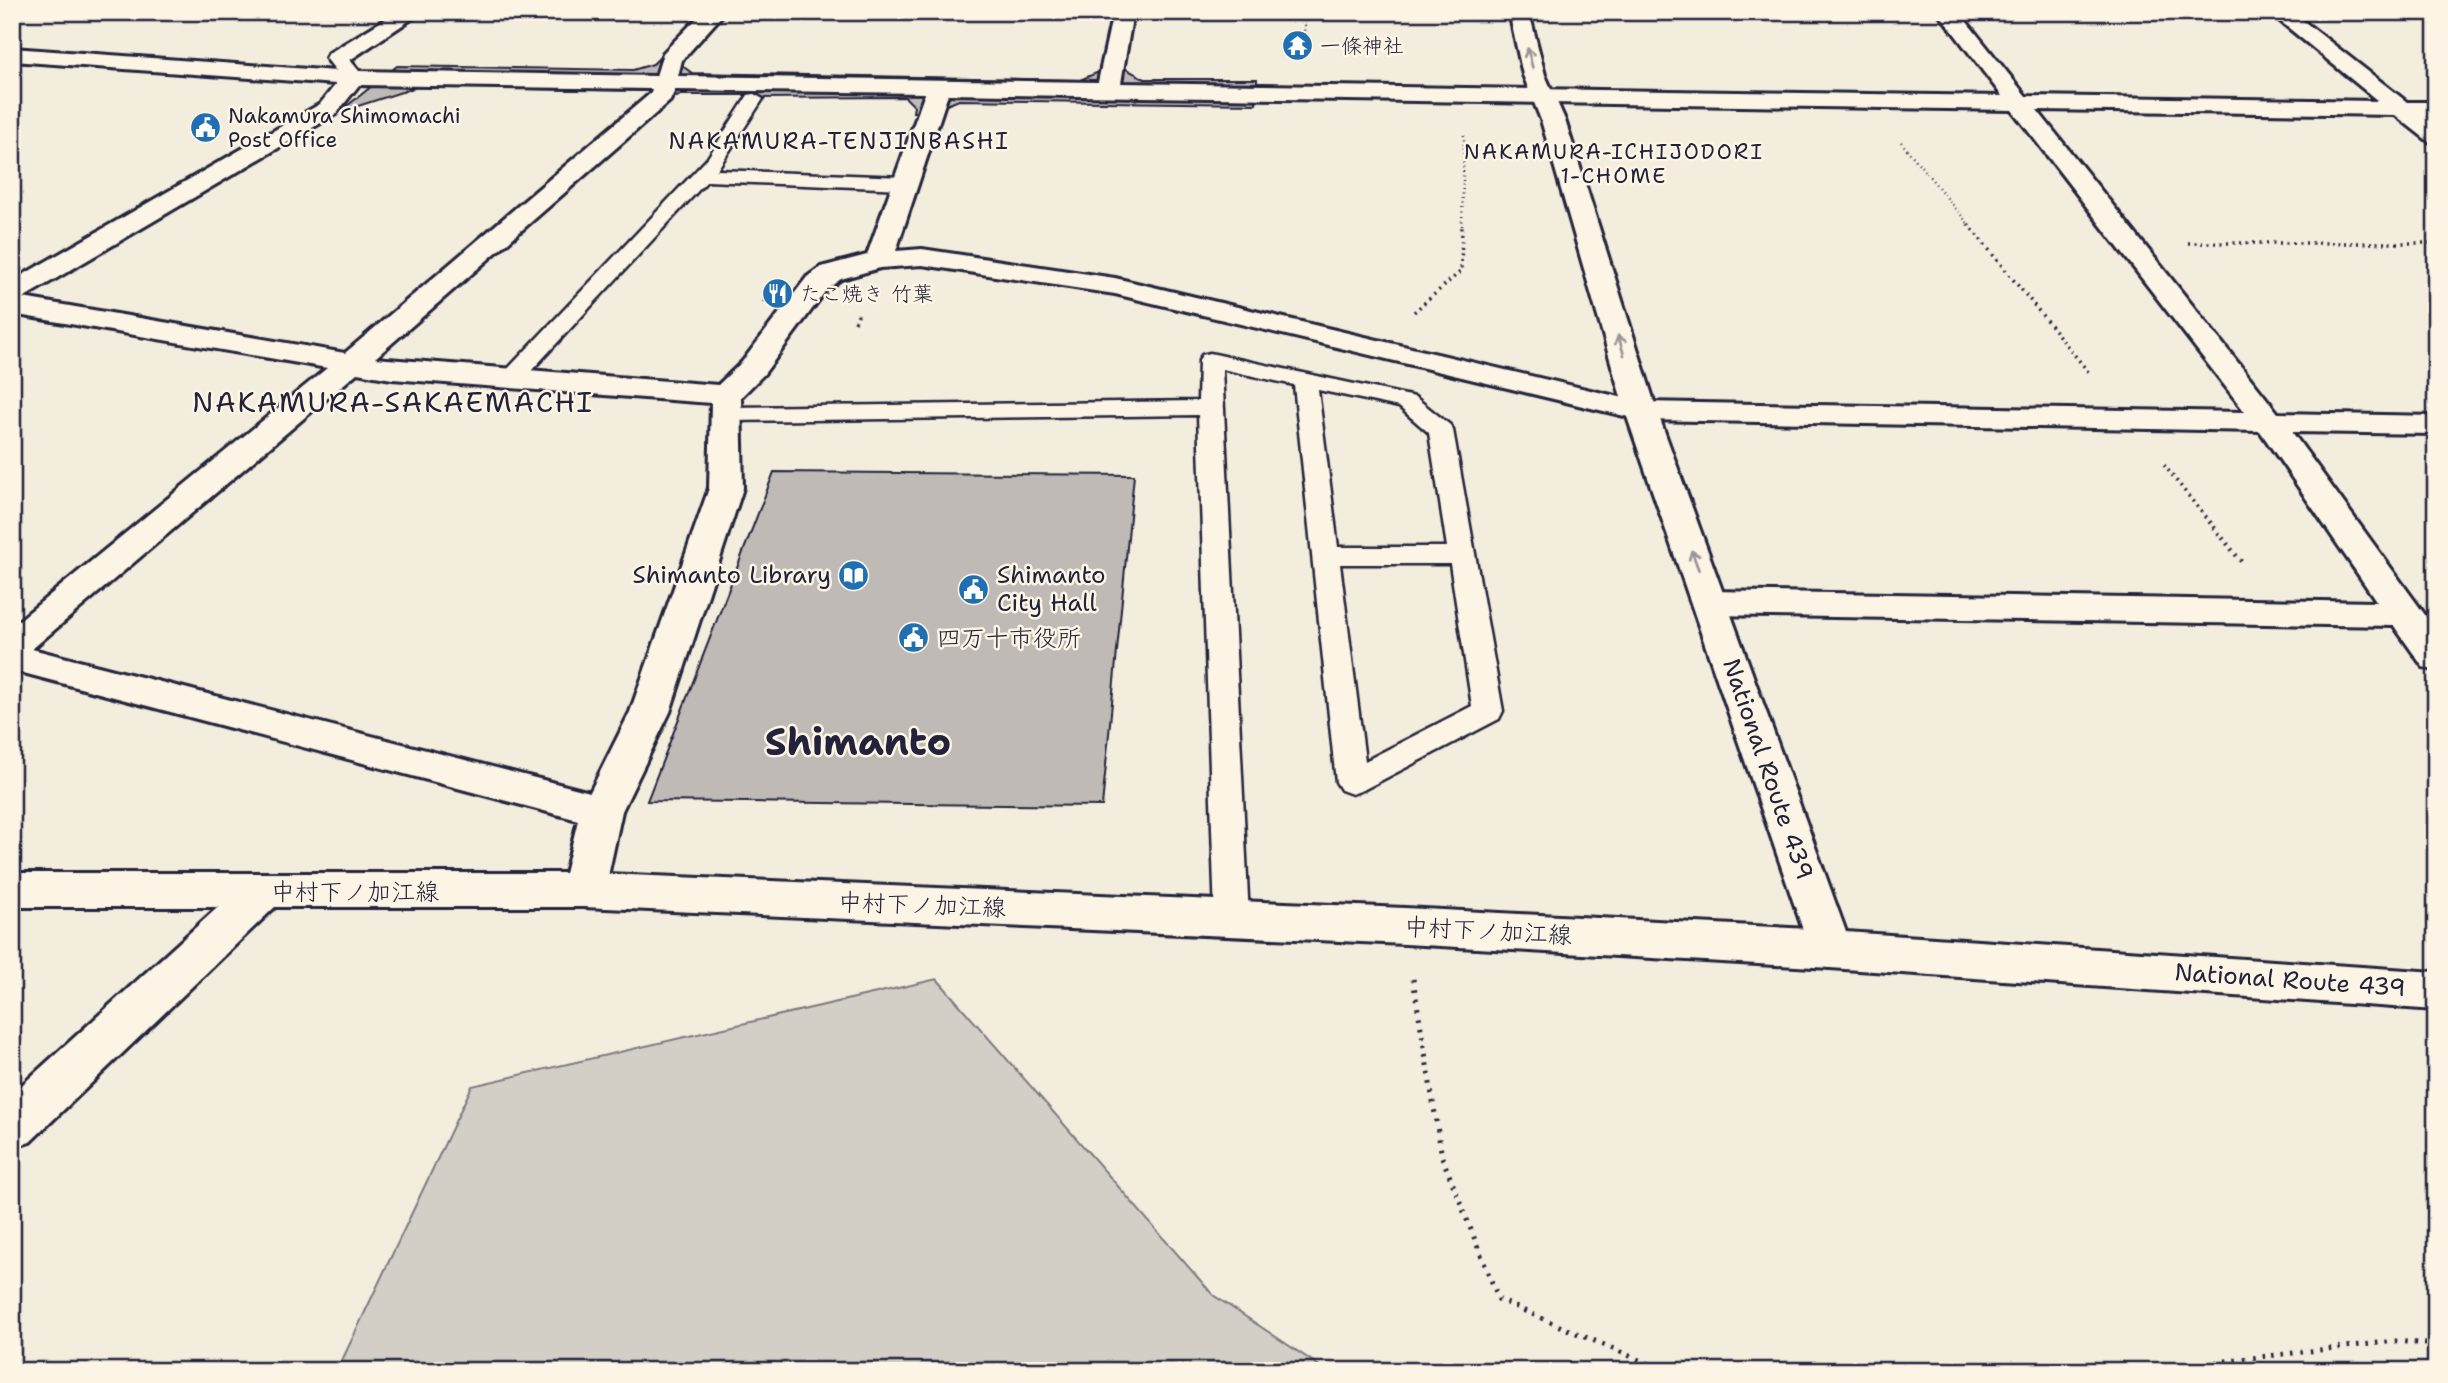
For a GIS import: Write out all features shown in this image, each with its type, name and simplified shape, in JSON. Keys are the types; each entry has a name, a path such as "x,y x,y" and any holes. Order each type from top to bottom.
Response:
{"main road":[{"path":"353,78 337,58 412,12"},
{"path":"12,646 350,364 662,96 671,58 715,12"},
{"path":"1108,90 1123,12"},
{"name":"National Route 439","path":"1519,12 1534,75 1544,98 1642,411 1830,949 2436,991"},
{"path":"1948,12 2269,422 2402,614 2436,658"},
{"path":"2279,12 2436,136"},
{"path":"12,54 275,75 666,82 759,91 939,87 1544,98 2436,109"},
{"path":"12,293 328,109 353,78"},
{"path":"878,260 939,87"},
{"path":"583,890 601,811 650,712 726,488 726,404 817,283 831,273 878,260 922,257 1115,286 1642,411 2436,425"},
{"path":"12,305 392,370 511,379 726,404"},
{"path":"1710,603 2402,614"},
{"path":"12,657 601,811"},
{"name":"中村下ノ加江線","path":"12,890 583,890 1405,926 1830,949"},
{"path":"12,1126 263,892"}],"lane":[{"path":"511,379 713,162 759,91"},
{"path":"700,175 905,183"},
{"path":"1232,918 1210,360 1305,380 1407,402 1441,430 1488,711 1352,782 1305,380"},
{"path":"726,404 1210,408"},
{"path":"1325,555 1462,556"}],"path":[{"path":"1375,349 1461,271 1464,96"},
{"path":"1867,101 2282,612"},
{"path":"2128,243 2436,243"},
{"path":"1405,926 1442,1157 1499,1300 1665,1371"},
{"path":"2140,1371 2396,1341 2436,1345"}],"shaded area":[{"path":"937,979 1213,1295 1327,1371 337,1371 472,1086"}],"building":[{"path":"661,56 686,57 681,65 692,73 1080,80 1099,72 1101,64 1124,64 1124,68 1145,79 1257,79 1256,104 959,100 944,106 943,113 913,112 914,106 905,97 677,97 648,95 654,91 417,87 352,108 347,106 397,66 633,70 653,64"},
{"name":"たこ焼き 竹葉","path":"775,286 789,287 778,302 764,301"},
{"name":"四万十市役所","path":"774,472 1134,475 1102,806 647,801"}],"place":[{"name":"一條神社","path":"1297,46"},
{"name":"Nakamura Shimomachi Post Office","path":"205,128"},
{"name":"たこ焼き 竹葉","path":"777,294"},
{"name":"Shimanto Library","path":"854,575"},
{"name":"Shimanto City Hall","path":"974,589"},
{"name":"四万十市役所","path":"914,638"}],"district":[{"name":"NAKAMURA-TENJINBASHI","path":"839,141"},
{"name":"NAKAMURA-ICHIJODORI 1-CHOME","path":"1614,164"},
{"name":"NAKAMURA-SAKAEMACHI","path":"393,402"},
{"name":"Shimanto","path":"858,742"}]}
